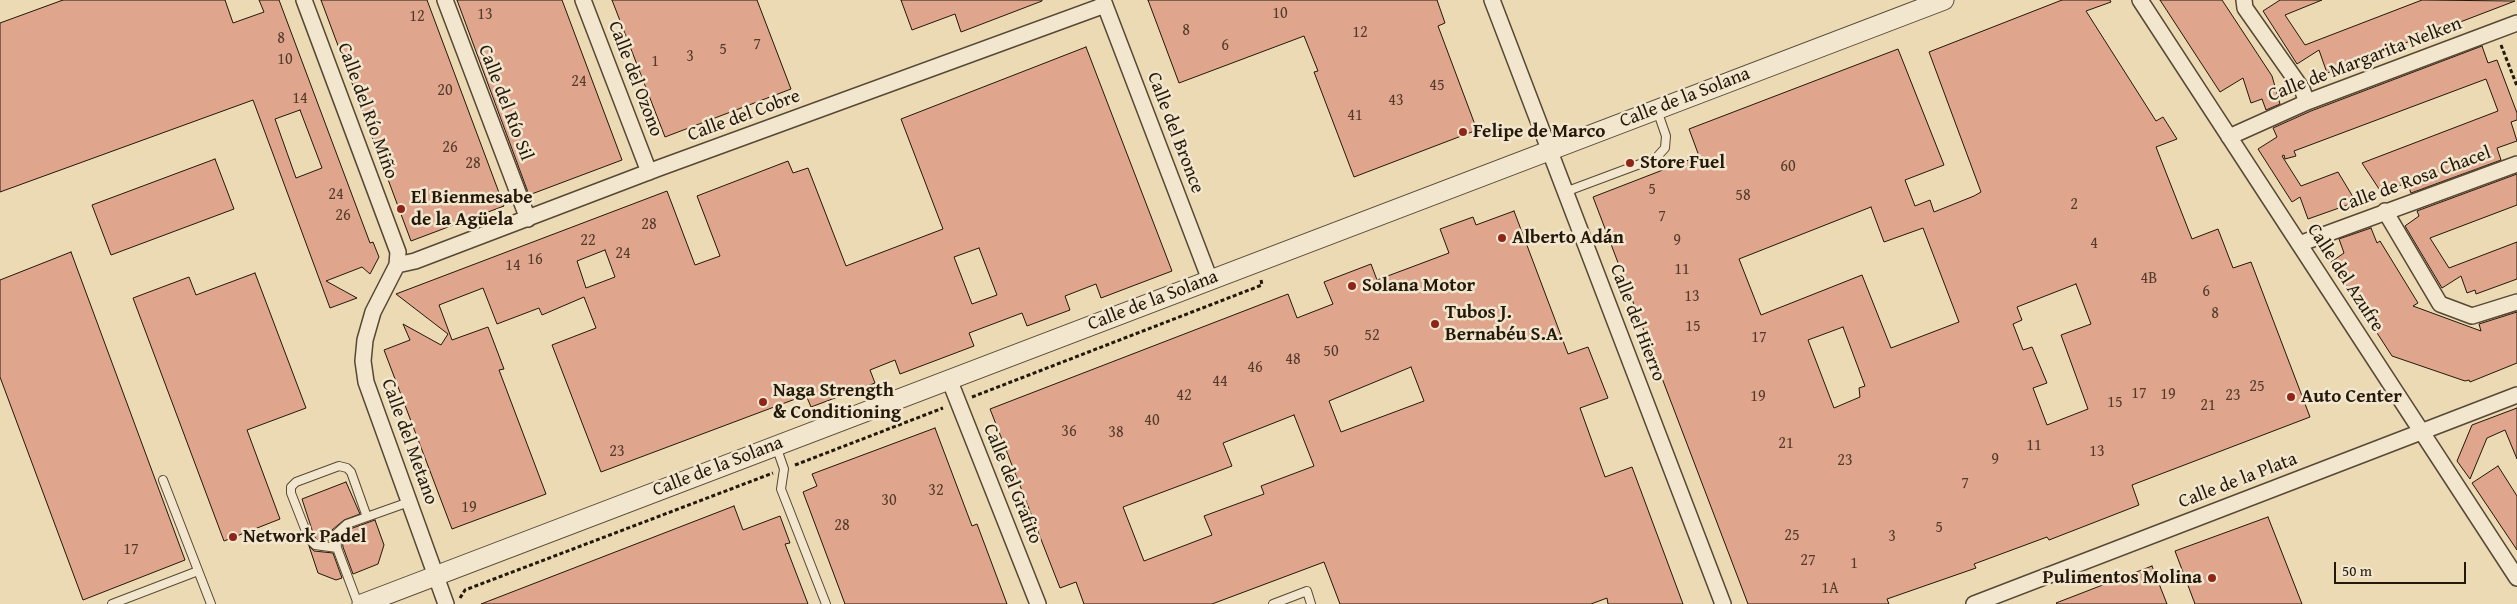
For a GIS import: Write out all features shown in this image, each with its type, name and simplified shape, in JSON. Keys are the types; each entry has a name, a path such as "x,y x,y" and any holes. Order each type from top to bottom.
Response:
{"street":[{"name":"Calle del Río Miño","path":"304,0 398,252 397,265"},
{"name":"Calle del Río Sil","path":"445,0 528,219"},
{"name":"Calle del Ozono","path":"583,0 649,172"},
{"name":"Calle del Hierro","path":"1492,0 1723,604"},
{"name":"Calle de la Solana","path":"362,604 1944,0"},
{"name":"Calle del Azufre","path":"2140,0 2517,578"},
{"path":"2244,0 2245,8 2302,89 2307,102"},
{"name":"Calle del Cobre","path":"397,265 416,261 649,172 1104,3"},
{"name":"Calle del Bronce","path":"1104,3 1210,280"},
{"name":"Calle de Margarita Nelken","path":"2229,137 2307,102 2517,23"},
{"name":"Calle de Rosa Chacel","path":"2299,244 2517,164"},
{"path":"2385,211 2440,304 2472,316 2517,302"},
{"name":"Calle del Metano","path":"397,265 373,312 365,340 363,361 366,382 373,406 446,604"},
{"name":"Calle del Grafito","path":"949,379 1038,604"},
{"name":"Calle de la Plata","path":"1974,604 2517,395"}],"lane":[{"path":"1565,192 1656,158 1665,148 1666,136 1657,109"},
{"path":"775,445 784,468 781,489 826,604"},
{"path":"337,548 315,545 309,539 291,493 291,487 296,482 339,466 347,468 351,472 367,516"},
{"path":"163,480 211,604"},
{"path":"358,604 337,548 336,534 347,524 409,502"},
{"path":"112,604 198,571"},
{"path":"1273,604 1307,591 1311,604"}],"path":[{"path":"2496,32 2517,86"},
{"path":"462,604 460,597 465,590 1262,284 1254,263"}],"building":[{"path":"63,0 225,0 233,23 264,12 259,0 279,0 370,243 373,242 379,257 370,274 362,267 326,281 357,298 330,308 253,100 0,192 0,23","holes":["300,110 322,168 296,178 275,119"]},
{"path":"321,0 427,0 504,206 411,241"},
{"path":"457,0 562,0 622,160 529,195"},
{"path":"612,0 757,0 791,89 665,137"},
{"path":"901,0 1042,1 961,32 955,14 912,30"},
{"path":"1148,0 1437,0 1445,23 1438,26 1477,130 1354,177 1314,72 1318,71 1304,36 1179,83"},
{"path":"2062,0 2110,0 2111,2 2086,11 2156,121 2163,117 2177,139 2156,147 2192,239 2218,229 2233,268 2251,262 2310,417 2132,485 2139,505 2049,540 2047,537 1974,564 1976,568 1887,599 1889,604 1748,604 1593,197 1699,156 1689,129 1898,49 1944,165 1905,180 1915,206 1930,200 1934,212 1974,196 1981,192 1929,52","holes":["1871,207 1884,242 1923,228 1959,322 1891,348 1862,275 1761,315 1739,259","2076,284 2091,324 2061,335 2088,409 2047,425 2033,388 2047,383 2032,347 2023,350 2013,324 2022,320 2017,307","1843,327 1865,386 1859,388 1860,397 1834,408 1808,340"]},
{"path":"2160,0 2222,0 2272,76 2280,104 2266,110 2262,99 2251,103 2243,78 2220,92"},
{"path":"2280,0 2322,0 2285,15 2305,45 2422,0 2515,1 2327,73 2319,50 2297,64 2263,11"},
{"path":"2482,46 2488,63 2497,60 2517,113 2517,120 2511,122 2517,141 2497,148 2501,160 2411,193 2407,183 2381,192 2362,163 2498,111 2486,79 2294,151 2296,156 2285,159 2284,155 2282,156 2301,186 2338,172 2356,202 2308,219 2300,197 2292,202 2258,149 2277,137 2273,128 2311,111"},
{"path":"1086,47 1172,271 1101,298 1096,284 1065,296 1070,310 1027,326 1022,313 969,333 974,346 900,374 895,360 870,370 875,383 811,407 806,395 601,472 552,345 596,328 584,297 542,315 539,308 497,324 483,288 439,305 452,340 488,327 504,369 499,370 546,494 452,529 384,350 410,340 403,324 441,345 448,334 396,294 667,191 695,265 720,256 697,196 788,161 793,173 808,168 846,266 943,229 901,119","holes":["979,248 997,295 972,304 954,257","605,250 615,277 586,288 577,261"]},
{"path":"215,159 234,209 111,255 92,205"},
{"path":"2517,174 2517,205 2430,238 2449,268 2517,242 2517,279 2476,294 2475,290 2467,293 2461,276 2442,288 2405,226 2419,216 2417,211"},
{"path":"1514,211 1568,354 1588,347 1608,398 1580,408 1605,477 1632,467 1683,604 1608,604 1607,598 1591,604 1340,604 1324,562 1212,604 1084,604 1076,582 1060,588 990,409 1288,294 1297,318 1333,304 1324,282 1371,264 1377,280 1449,253 1440,229 1473,217 1476,225","holes":["1411,367 1424,401 1341,432 1329,401","1294,415 1314,466 1261,486 1264,494 1204,516 1212,535 1144,561 1123,507 1232,466 1223,443"]},
{"path":"2371,228 2377,243 2380,241 2418,303 2413,306 2481,331 2479,324 2517,312 2517,363 2470,382 2469,380 2465,381 2392,356 2331,262 2344,253 2339,239"},
{"path":"71,252 185,560 83,600 0,377 0,280"},
{"path":"255,273 306,408 247,430 280,519 224,541 133,298 189,277 196,295"},
{"path":"2517,408 2517,459 2505,430 2487,438 2470,479 2457,461 2472,425"},
{"path":"935,428 972,526 977,524 1007,604 845,604 803,492 817,486 812,474"},
{"path":"2498,466 2517,496 2517,550 2472,483"},
{"path":"346,482 360,514 344,520 332,530 331,541 318,540 314,536 302,499"},
{"path":"734,506 743,530 780,516 790,543 785,544 808,604 481,604"},
{"path":"2268,517 2302,604 2195,604 2175,551"},
{"path":"375,520 384,545 378,564 353,574 343,547 342,536 350,529"},
{"path":"309,546 314,551 333,553 342,578 336,580 318,573"},
{"path":"2152,566 2167,604 2056,603"}],"place":[{"name":"Felipe de Marco","path":"1463,132"},
{"name":"Store Fuel","path":"1630,163"},
{"name":"El Bienmesabe de la Agüela","path":"401,209"},
{"name":"Alberto Adán","path":"1502,238"},
{"name":"Solana Motor","path":"1352,286"},
{"name":"Tubos J. Bernabéu S.A.","path":"1435,324"},
{"name":"Auto Center","path":"2291,397"},
{"name":"Naga Strength & Conditioning","path":"763,402"},
{"name":"Network Padel","path":"233,537"},
{"name":"Pulimentos Molina","path":"2212,578"}]}
